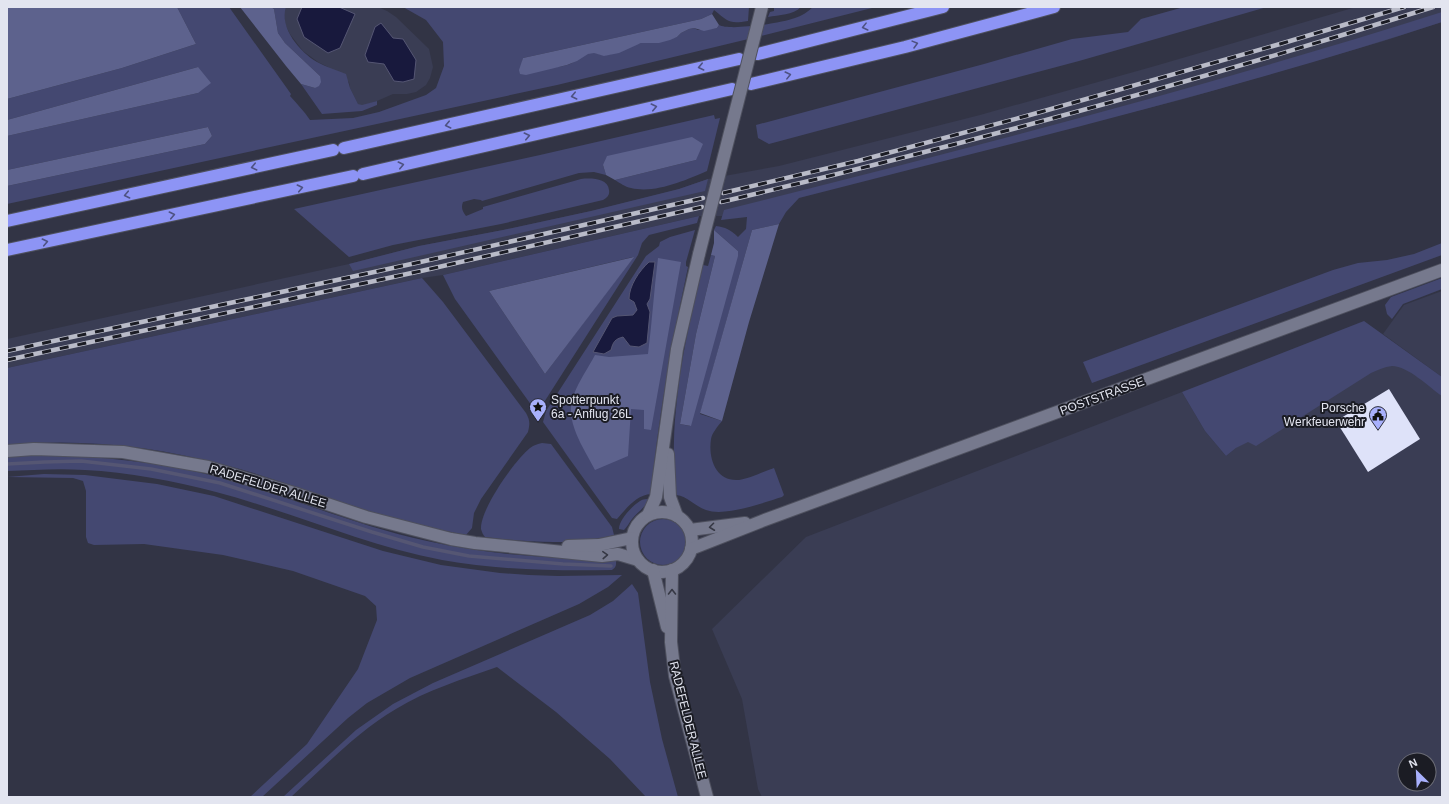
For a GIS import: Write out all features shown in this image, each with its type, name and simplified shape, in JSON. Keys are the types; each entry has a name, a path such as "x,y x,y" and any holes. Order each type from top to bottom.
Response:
{"highway":[{"path":"758,54 943,7"},
{"path":"750,84 905,47 1054,7"},
{"path":"7,221 339,149 739,59"},
{"path":"7,250 358,175 732,89"}],"main road":[{"path":"648,515 656,497 677,349 699,254 762,7"},
{"name":"POSTSTRASSE","path":"691,549 762,521 1442,270"},
{"path":"667,427 670,497 677,516"},
{"name":"RADEFELDER ALLEE","path":"7,451 34,448 123,452 208,467 366,517 451,539 475,543 602,556 618,554 638,560"},
{"path":"658,512 668,512 677,516 690,530 692,539 691,549 687,558 672,570 662,572 652,570 644,566 638,560 632,546 632,538 635,529 648,515 658,512"},
{"name":"POSTSTRASSE","path":"690,530 762,521"},
{"name":"RADEFELDER ALLEE","path":"524,548 599,545 632,538"},
{"path":"652,570 671,642"},
{"path":"671,642 672,570"},
{"name":"RADEFELDER ALLEE","path":"671,642 675,676 707,797"}],"shaded area":[{"path":"7,7 177,7 196,44 122,68 7,99"},
{"path":"177,7 229,7 291,94 290,96 310,120 353,118 379,112 426,95 436,88 444,66 443,42 426,20 403,7 749,7 748,21 733,22 714,10 712,14 701,19 523,58 522,64 539,67 551,67 570,64 589,53 607,55 616,53 637,44 677,37 681,33 694,28 698,30 717,28 719,25 725,27 744,27 779,22 800,16 813,7 876,7 557,85 7,204 7,186 205,144 212,136 208,127 7,170 7,136 198,93 198,67 7,120 7,99 122,68 196,44"},
{"path":"240,7 271,7 274,9 278,33 285,43 320,76 321,82 319,86 315,88 301,84"},
{"path":"271,7 286,7 286,23 292,39 310,58 346,74 350,88 358,104 362,105 377,101 377,105 362,111 322,114 301,84 315,88 320,76 285,43 278,33 274,9"},
{"path":"286,7 378,7 387,11 396,17 429,49 433,67 430,78 426,85 416,92 407,94 393,94 362,106 358,104 350,88 349,82 303,51 290,34 285,24 284,14"},
{"path":"302,7 339,7 355,14 340,48 328,53 304,37 297,19"},
{"path":"774,7 801,7 794,12 768,17 770,12 774,11"},
{"path":"1184,7 1267,7 1079,61 769,144 758,138 756,125 1072,39 1128,32 1141,19"},
{"path":"1356,7 1442,7 1442,22 1384,41 1184,99 722,216 699,216 443,275 422,278 7,368 7,339 349,264 419,246 591,211 679,189 708,179 779,166 980,115 1155,66"},
{"path":"1442,12 1442,22 1283,71 1203,94 799,198 786,212 779,224 752,230 700,414 722,421 713,434 710,447 712,461 719,473 731,480 739,480 752,477 774,468 784,495 754,506 733,511 714,512 698,506 684,497 676,495 674,488 674,439 680,372 703,265 708,266 711,255 715,256 696,334 680,424 690,426 738,251 714,230 716,226 722,227 738,237 746,229 747,217 721,220 724,210 1084,117 1353,40"},
{"path":"712,14 719,25 717,28 704,31 694,28 689,29 677,37 659,43 641,43 619,53 604,56 594,53 588,54 567,65 526,75 520,74 519,70 523,58 701,19"},
{"path":"381,23 393,38 403,39 416,60 414,79 403,82 394,81 384,64 368,62 365,55 375,27"},
{"path":"198,67 211,83 198,93 7,136 7,120"},
{"path":"714,115 715,119 720,118 707,171 660,188 640,189 627,187 615,180 696,160 603,165 606,175 594,172 579,173 482,201 474,199 463,202 462,209 466,216 483,209 483,207 581,179 602,181 608,186 609,195 603,200 501,224 393,245 349,257 294,209 540,155"},
{"path":"208,127 212,136 205,144 7,186 7,170"},
{"path":"692,137 703,144 696,160 615,180 606,175 603,165 607,156"},
{"path":"708,179 705,191 353,271 349,264 419,246 591,211 679,189"},
{"path":"699,216 697,223 649,235 642,243 638,255 541,407 538,408 532,406 455,299 443,275","holes":["633,257 545,374 489,291"]},
{"path":"779,224 749,322 722,421 700,413 752,230"},
{"path":"695,230 686,262 686,266 688,267 666,380 657,437 651,494 636,500 617,519 612,518 543,422 546,411 646,256 659,246 660,242 670,237"},
{"path":"714,230 738,251 738,256 691,426 680,424 696,334 715,256 711,255 714,243"},
{"path":"1442,243 1442,255 1092,383 1083,362 1333,270 1358,263 1387,260 1414,254"},
{"path":"634,257 545,374 489,291"},
{"path":"658,258 681,262 651,430 644,429 644,410 631,409 628,456 595,470 576,434 571,414 571,404 581,379 595,355 609,357 648,354"},
{"path":"649,262 655,262 650,299 647,304 650,312 647,343 639,347 630,346 623,337 616,340 611,350 604,354 593,352 612,318 617,316 633,315 637,310 634,302 629,299 629,294 635,279"},
{"path":"422,278 443,302 526,413 529,420 528,432 481,499 474,513 472,528 466,535 401,521 288,484 198,458 144,448 89,443 62,442 7,445 7,368"},
{"path":"1442,278 1442,289 1403,304 1392,319 1387,314 1385,305 1391,297"},
{"path":"1442,291 1442,377 1383,334 1404,305"},
{"path":"1364,321 1442,377 1442,396 1405,369 1392,366 1386,367 1371,373 1256,446 1248,442 1236,448 1226,456 1205,431 1182,392"},
{"path":"1393,352 1442,388 1442,797 762,797 758,789 742,699 712,629 806,537 1182,392 1205,431 1226,456 1236,448"},
{"path":"542,443 551,444 612,527 614,535 582,541 566,542 517,540 484,536 481,529 482,520 492,498 524,454 532,447"},
{"path":"40,455 109,458 199,472 248,486 375,528 427,541 497,553 569,558 616,559 616,565 612,570 527,569 484,566 442,560 384,546 244,500 168,481 134,475 85,470 56,469 7,471 7,457"},
{"path":"44,474 85,475 157,484 214,496 383,551 441,565 500,573 529,575 622,575 608,587 579,604 410,678 367,703 348,718 262,797 250,797 307,744 358,669 377,620 376,606 365,596 293,571 223,555 144,544 94,545 88,543 86,537 86,491 83,481 73,478 7,477"},
{"path":"650,499 624,530 619,529 621,522 633,506 641,500"},
{"path":"658,519 668,519 676,523 682,529 686,537 686,547 682,555 676,561 668,565 658,565 650,561 644,555 640,547 640,537 644,529 650,523"},
{"path":"632,584 638,593 650,682 662,739 678,797 646,797 610,759 556,712 497,667 420,696 396,709 368,728 291,797 283,797 356,730 393,704 433,683 590,615 613,601"}],"building":[{"name":"Porsche Werkfeuerwehr","path":"1389,389 1420,439 1368,472 1336,421"}],"waterway":[{"path":"7,464 81,461 151,469 220,483 423,547 469,556 563,564 611,566"}],"railway":[{"path":"723,193 858,161 1030,115 1404,7"},
{"path":"721,202 811,181 1078,111 1256,61 1433,7"},
{"path":"7,351 416,263 703,198"},
{"path":"7,360 421,271 702,207"}],"place":[{"name":"Spotterpunkt 6a - Anflug 26L","path":"538,422"},
{"name":"Porsche Werkfeuerwehr","path":"1378,430"}]}
